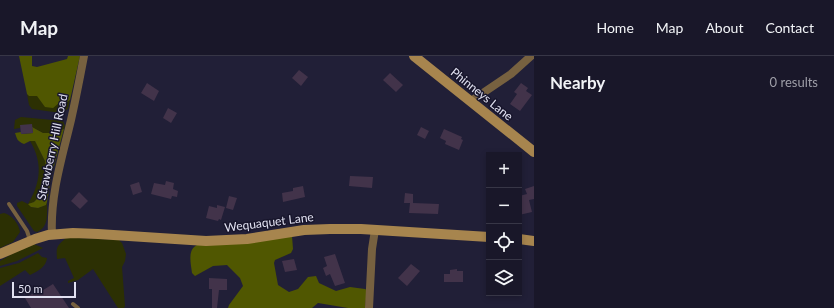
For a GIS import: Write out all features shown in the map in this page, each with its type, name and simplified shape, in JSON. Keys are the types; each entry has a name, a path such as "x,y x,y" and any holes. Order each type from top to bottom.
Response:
{"main road":[{"name":"Phinneys Lane","path":"414,56 534,152"},
{"name":"Wequaquet Lane","path":"52,235 98,234 213,241 247,239 317,229 375,230 486,237"},
{"path":"0,254 30,240 52,235"},
{"path":"522,239 534,241"}],"street":[{"name":"Strawberry Hill Road","path":"52,235 54,190 84,56"},
{"path":"471,101 511,74 531,56"},
{"path":"369,308 372,249 375,230"}],"lane":[{"path":"8,204 27,231 30,240"},
{"path":"73,304 78,308"}],"green space":[{"path":"19,56 32,56 32,66 37,67 67,59 68,56 80,56 70,100 64,104 59,103 53,108 45,107 37,96 29,96 27,94"},
{"path":"27,94 30,96 37,95 64,104 70,100 68,109 61,113 32,109 29,105"},
{"path":"21,117 63,121 65,126 64,129 53,133 43,133 32,127 32,124 14,129 15,120"},
{"path":"32,127 43,133 53,133 64,129 51,177 47,202 46,205 38,208 31,207 28,204 34,202 38,198 46,171 45,161 35,141 30,141 24,144 18,140 15,133 33,133"},
{"path":"30,141 35,141 45,161 46,171 38,198 29,204 31,207 38,208 46,205 47,202 47,215 44,227 37,232 34,231 17,206 17,203 22,201 28,204 36,188 38,180 39,165"},
{"path":"4,213 15,220 20,232 13,242 0,248 0,214"},
{"path":"292,236 293,249 291,253 275,260 274,263 278,285 289,292 298,289 308,277 316,276 319,283 336,291 350,287 367,290 365,308 348,308 318,303 312,308 228,308 243,286 240,278 227,265 213,266 195,276 192,273 191,254 194,247 197,245"},
{"path":"66,238 119,240 122,243 126,254 122,267 124,308 118,308 93,269 78,280 68,283 68,281 74,278 65,258 57,259 57,249"},
{"path":"34,244 43,248 17,261 0,266 0,261 17,251"},
{"path":"38,253 42,257 47,258 45,264 41,268 30,275 25,270 0,286 0,268 19,263"}],"building":[{"path":"299,70 308,77 301,86 292,78"},
{"path":"390,73 403,85 396,92 383,80"},
{"path":"147,83 159,91 154,101 141,93"},
{"path":"521,83 528,88 526,91 532,95 520,111 510,104 517,94 514,92"},
{"path":"168,108 177,113 171,123 163,118"},
{"path":"32,124 33,133 21,134 20,125"},
{"path":"421,127 429,131 425,139 417,135"},
{"path":"444,129 462,137 461,139 463,140 459,150 445,144 446,141 440,138"},
{"path":"350,176 373,177 372,188 349,186"},
{"path":"166,181 174,183 173,189 178,191 177,197 172,196 171,199 151,194 154,183 165,185"},
{"path":"139,182 142,192 133,195 130,185"},
{"path":"303,186 305,197 283,202 282,193 293,191 293,188"},
{"path":"534,186 534,199 529,200 532,212 522,214 522,195 527,194 525,189"},
{"path":"79,192 88,201 80,209 71,201"},
{"path":"405,193 413,194 413,203 439,204 438,214 409,213 410,203 404,203"},
{"path":"229,196 237,198 233,210 226,208"},
{"path":"217,205 225,207 221,220 219,219 218,221 206,218 209,206 217,208"},
{"path":"335,254 345,283 335,286 330,274 326,276 323,268 327,266 324,257"},
{"path":"294,259 297,270 285,272 282,261"},
{"path":"411,264 420,271 407,286 398,278"},
{"path":"457,269 457,271 463,271 463,282 444,282 444,274 450,274 450,270"},
{"path":"209,278 227,279 227,290 219,290 217,308 212,308 212,289 209,289"},
{"path":"53,284 69,308 31,308 25,298 39,290 40,292"}]}
